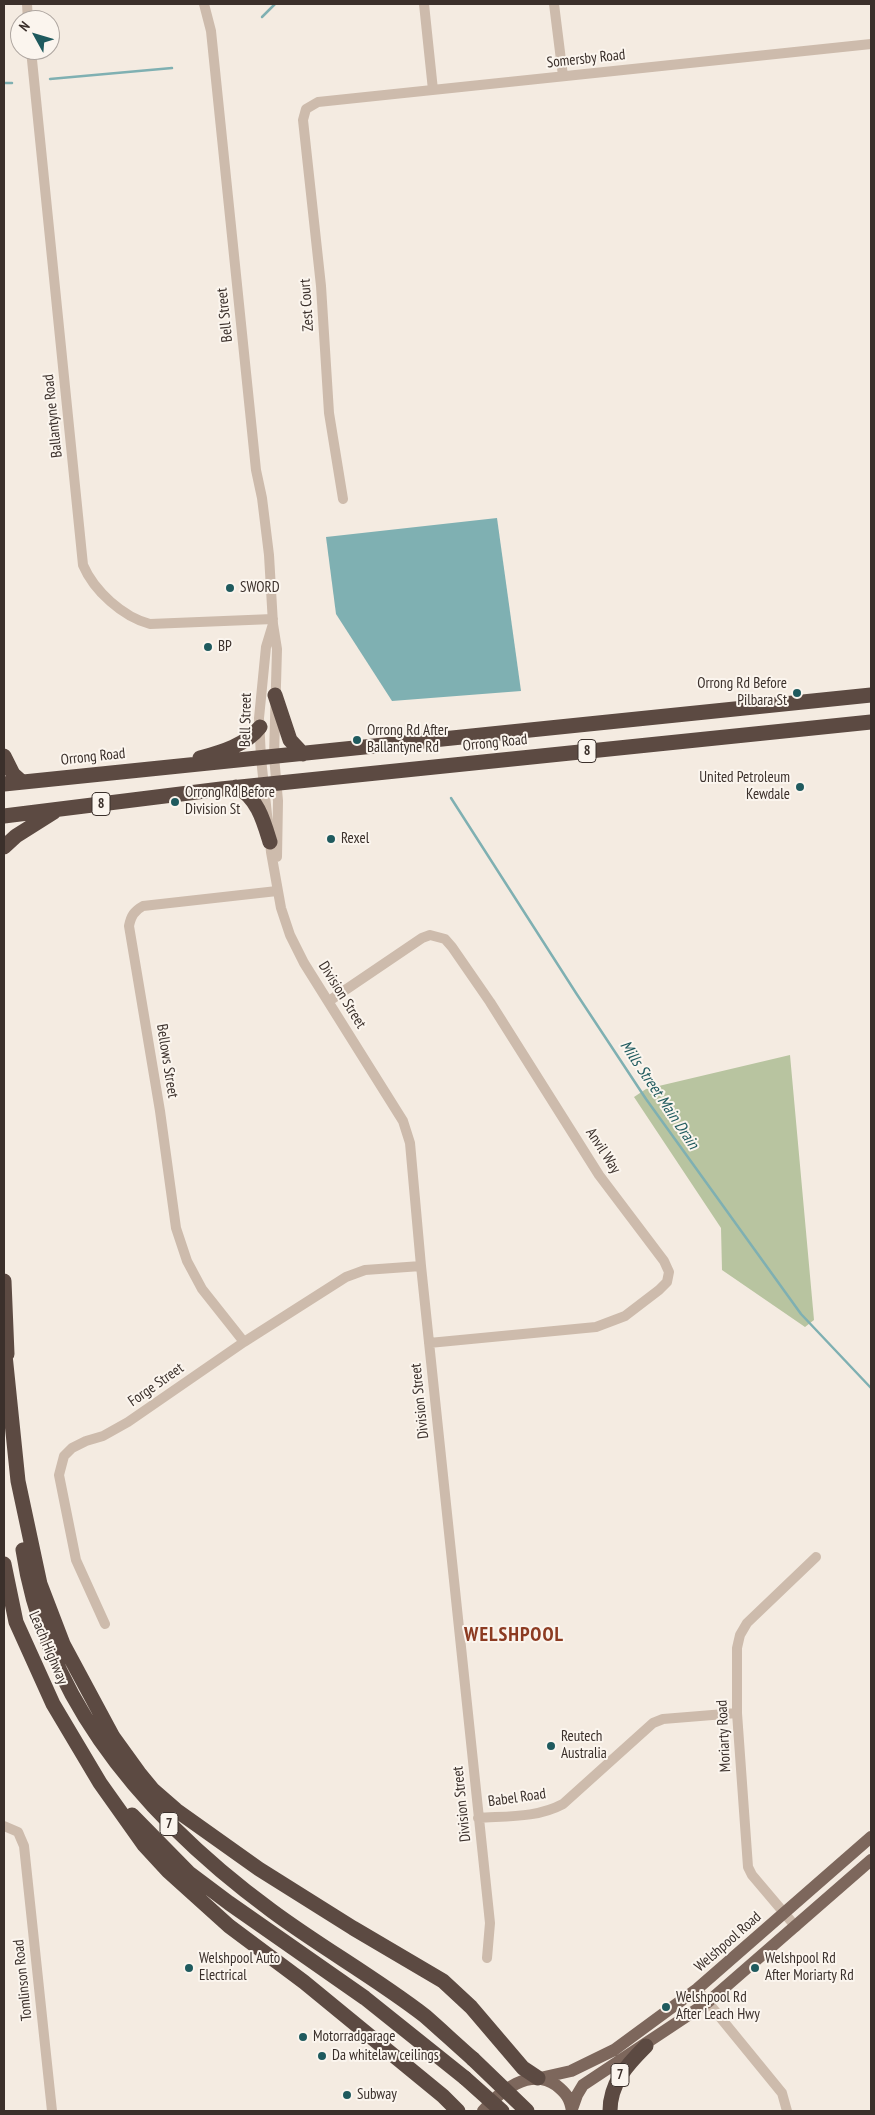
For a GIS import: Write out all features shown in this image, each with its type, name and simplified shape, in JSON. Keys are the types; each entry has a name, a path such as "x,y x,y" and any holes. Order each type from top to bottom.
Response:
{"highway":[{"path":"275,695 290,740 303,754"},
{"name":"Orrong Road","path":"4,784 871,695"},
{"name":"Orrong Road","path":"4,816 236,787 871,722"},
{"path":"160,768 223,751 249,738 260,727"},
{"path":"4,756 13,774 22,782"},
{"path":"236,787 248,795 258,810 270,842"},
{"path":"4,847 16,836 58,810"},
{"path":"4,1281 8,1380"},
{"name":"7","path":"4,1345 18,1481 20,1524 27,1573 40,1621 63,1679 96,1736 130,1781 171,1827 272,1911 424,2016 473,2059 527,2111"},
{"name":"7","path":"18,1481 40,1584 63,1644 113,1737 153,1790 176,1810 259,1869 353,1928 443,1981 471,2007 523,2068 539,2078"},
{"name":"Leach Highway","path":"4,1564 16,1622 53,1704 74,1741"},
{"name":"7","path":"74,1741 124,1806 189,1873 365,1998 465,2078 502,2111"},
{"name":"7","path":"74,1741 144,1845 168,1871 229,1926 304,1982 443,2096 458,2111"},
{"name":"7","path":"610,2111 611,2097 621,2072 646,2046"}],"main road":[{"name":"Welshpool Road","path":"483,2111 513,2086 528,2079 571,2071 614,2050 697,1990 871,1837"},
{"path":"572,2111 577,2095 584,2085 646,2046 708,2002 871,1860"},
{"path":"741,1952 767,1939 772,1938 778,1943"},
{"path":"539,2078 550,2082 566,2094 570,2099 572,2111"}],"street":[{"name":"Bell Street","path":"204,4 211,32 256,470 270,555 273,621 277,649 275,695 267,757"},
{"path":"424,4 433,90"},
{"path":"554,4 563,76"},
{"name":"Somersby Road","path":"306,109 318,102 871,44"},
{"name":"Ballantyne Road","path":"32,60 83,565 86,574 92,582 132,617 150,624 273,621"},
{"name":"Zest Court","path":"306,109 303,120 321,286 329,413 344,500"},
{"name":"Bell Street","path":"267,757 260,727 266,647 273,621"},
{"path":"267,757 271,784"},
{"name":"Division Street","path":"271,784 270,842 277,891 290,935 297,950 403,1121 407,1131 490,1923 487,1958"},
{"name":"Division Street","path":"271,784 275,874"},
{"name":"Bellows Street","path":"244,1342 202,1289 187,1261 176,1228 160,1111 129,926 131,916 143,906 277,891"},
{"name":"Anvil Way","path":"329,1001 422,938 430,934 445,939 490,1002 599,1175 664,1261 669,1272 667,1282 625,1316 596,1327 429,1342"},
{"name":"Forge Street","path":"105,1624 76,1560 59,1475 64,1456 72,1448 103,1436 128,1422 244,1342 346,1277 365,1270 421,1266"},
{"name":"Moriarty Road","path":"796,1927 752,1875 748,1867 737,1714 737,1648 740,1635 748,1623 816,1557"},
{"name":"Babel Road","path":"478,1818 542,1813 552,1810 563,1804 645,1729 658,1721 663,1719 737,1714"},
{"name":"Tomlinson Road","path":"4,1826 18,1832 24,1846 52,2111"},
{"path":"697,1990 782,2094 787,2111"}],"green space":[{"path":"790,1055 814,1320 805,1327 722,1270 721,1228 634,1097 646,1089"}],"water":[{"path":"497,518 521,691 392,701 336,614 326,537"}],"waterway":[{"name":"Mills Street Main Drain","path":"262,17 275,4"},
{"name":"Mills Street Main Drain","path":"50,79 172,68"},
{"name":"Mills Street Main Drain","path":"4,83 12,83"},
{"name":"Mills Street Main Drain","path":"451,798 646,1099 801,1314 871,1388"}],"place":[{"name":"SWORD","path":"230,588"},
{"name":"BP","path":"208,647"},
{"name":"Orrong Rd Before Pilbara St","path":"797,693"},
{"name":"Orrong Rd After Ballantyne Rd","path":"357,740"},
{"name":"United Petroleum Kewdale","path":"800,787"},
{"name":"Orrong Rd Before Division St","path":"175,802"},
{"name":"Rexel","path":"331,839"},
{"name":"Reutech Australia","path":"551,1746"},
{"name":"Welshpool Auto Electrical","path":"189,1968"},
{"name":"Welshpool Rd After Moriarty Rd","path":"755,1968"},
{"name":"Welshpool Rd After Leach Hwy","path":"666,2007"},
{"name":"Motorradgarage","path":"303,2037"},
{"name":"Da whitelaw ceilings","path":"322,2056"},
{"name":"Subway","path":"347,2095"}],"district":[{"name":"WELSHPOOL","path":"514,1635"}]}
